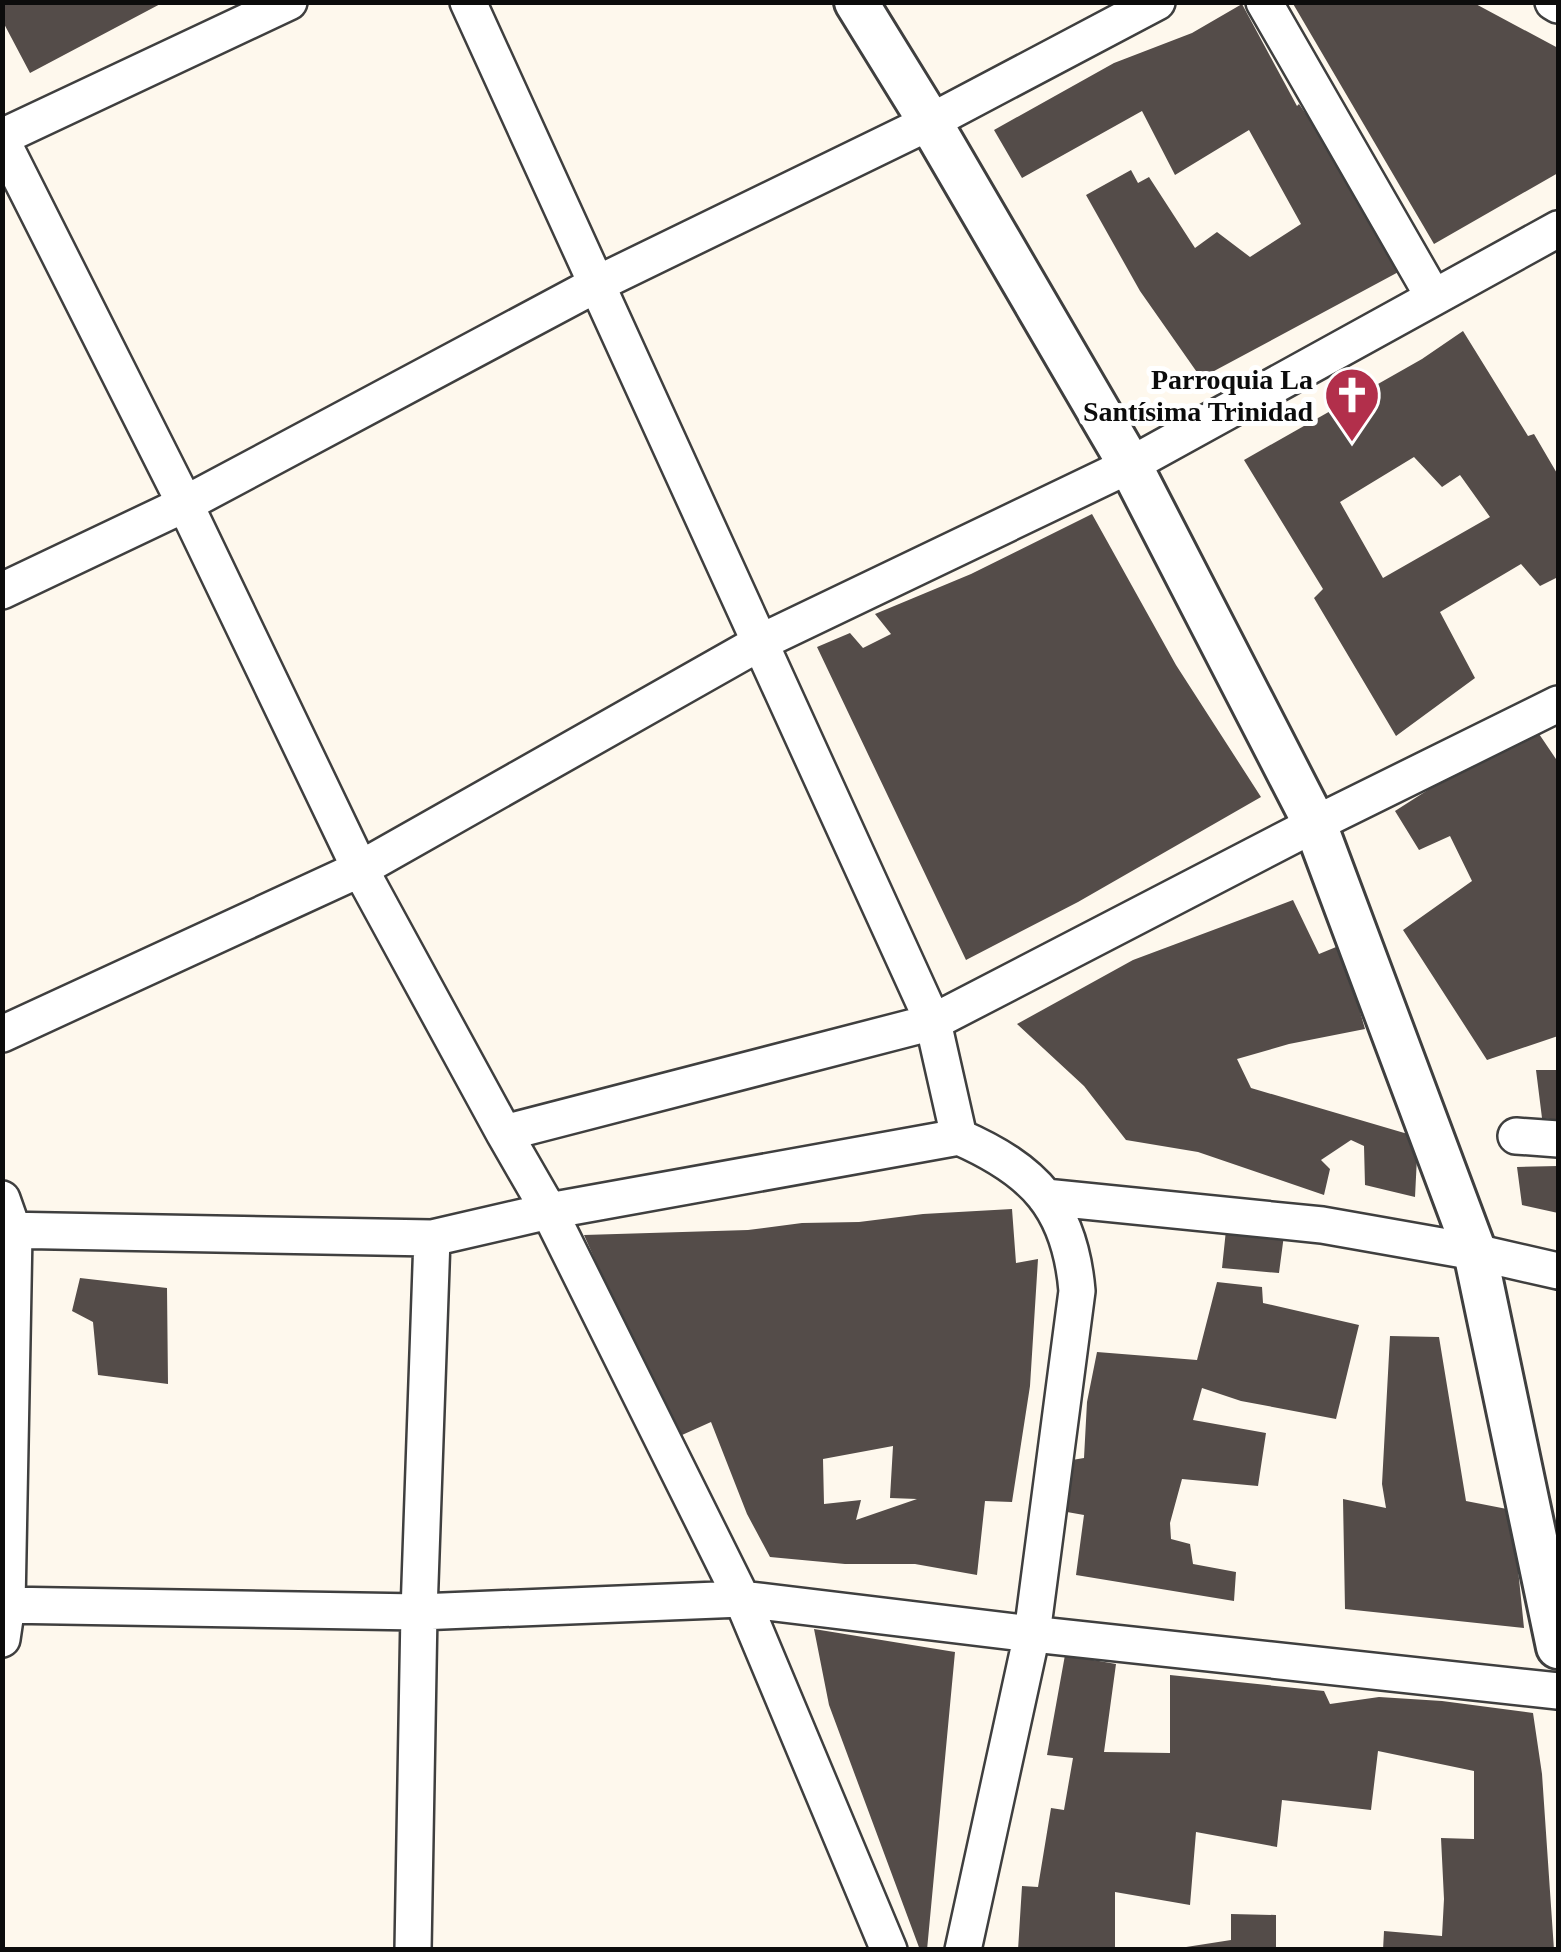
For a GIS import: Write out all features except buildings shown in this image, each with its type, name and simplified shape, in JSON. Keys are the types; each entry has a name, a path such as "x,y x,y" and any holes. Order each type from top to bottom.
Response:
{"street":[{"path":"289,2 2,139 185,504 360,869 549,1210 742,1599 889,1950"},
{"path":"468,2 932,1022 959,1136"},
{"path":"856,2 1130,465 1315,824 1475,1252 1558,1647"},
{"path":"2,591 185,504 597,284 930,122 1157,2"},
{"path":"1264,2 1434,296"},
{"path":"2,1034 360,869 761,642 1130,465 1558,229"},
{"path":"504,1134 932,1022 1315,824 1554,716"},
{"path":"8,1231 432,1238 549,1210 959,1136 994,1152 1021,1172 1045,1196 1062,1221 1074,1253 1077,1291 1032,1634 962,1950"},
{"path":"1516,1136 1558,1139"},
{"path":"1045,1196 1322,1225 1558,1271"},
{"path":"2,1199 8,1231 4,1616 419,1612 742,1599 1558,1690"},
{"path":"413,1950 419,1612 432,1238"}],"place":[{"name":"Parroquia La Santísima Trinidad","path":"1352,444"}]}
